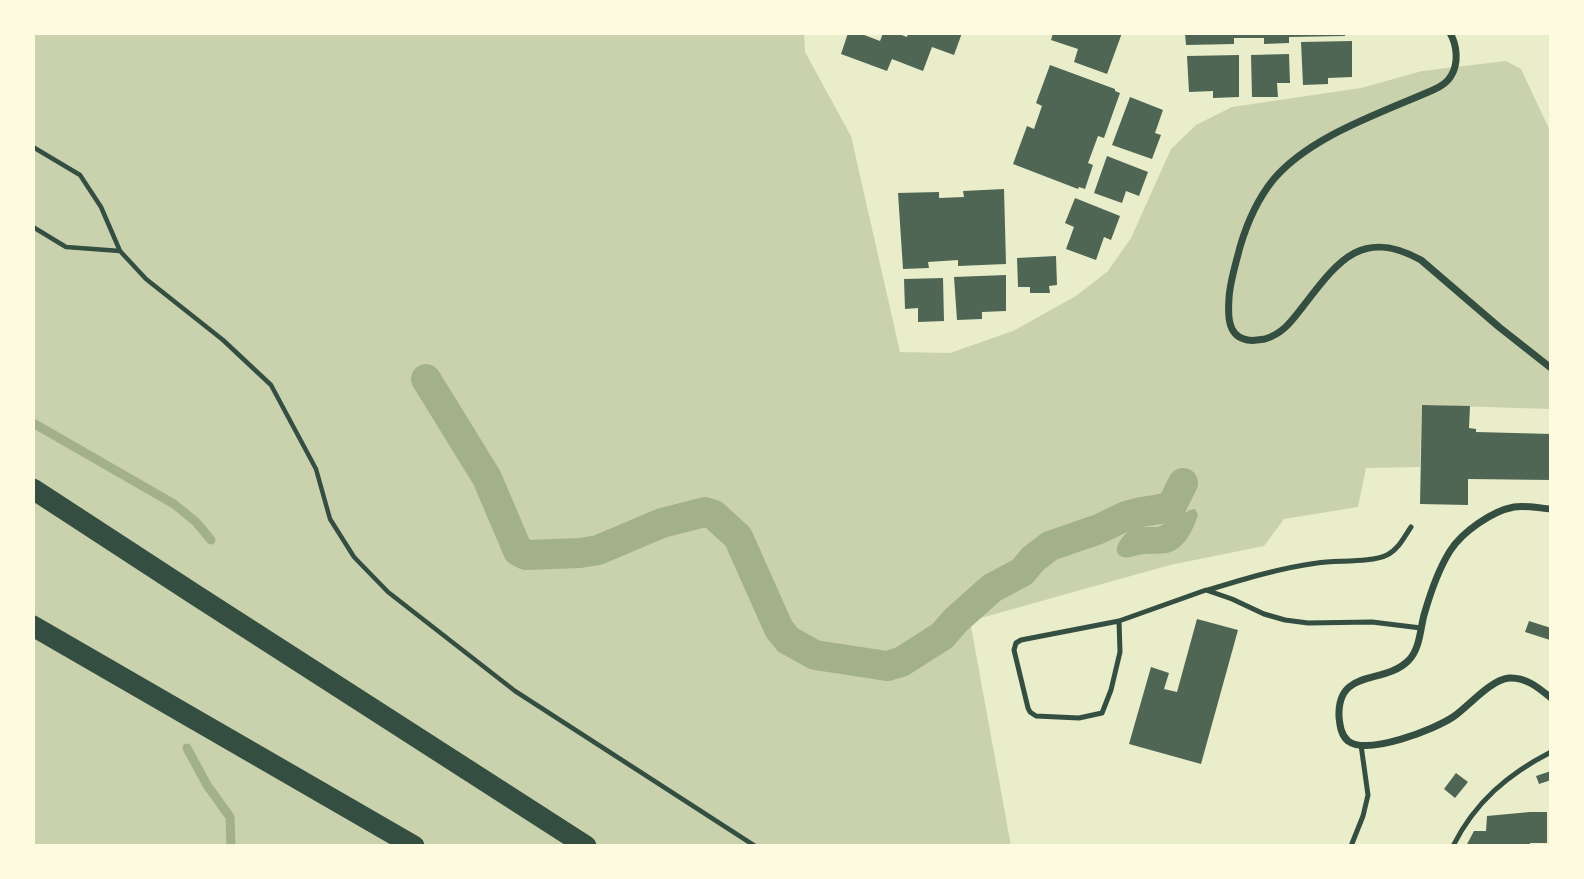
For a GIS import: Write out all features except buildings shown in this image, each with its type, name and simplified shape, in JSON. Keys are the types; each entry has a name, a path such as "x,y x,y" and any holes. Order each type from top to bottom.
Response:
{"highway":[{"path":"33,489 586,846"},
{"path":"33,626 414,846"}],"street":[{"path":"1450,33 1457,51 1451,77 1444,84 1330,136 1296,159 1272,181 1257,203 1235,266 1229,294 1230,324 1236,334 1245,340 1275,336 1288,325 1336,266 1352,254 1370,247 1393,247 1421,260 1551,368"},
{"path":"1551,509 1517,506 1499,511 1484,519 1450,550 1439,573 1421,628 1417,650 1399,668 1350,685 1339,706 1342,735 1350,743 1361,745 1418,734 1451,718 1489,687 1508,678 1525,680 1551,698"}],"lane":[{"path":"1119,621 1120,652 1111,690 1102,713 1079,718 1036,716 1030,712 1014,650 1016,643 1021,640 1119,621 1206,590 1282,568 1387,556 1398,547 1411,527"},
{"path":"1206,590 1286,621 1372,622 1421,628"},
{"path":"1351,846 1368,796 1361,745"},
{"path":"1453,846 1482,802 1532,762 1551,752"}],"path":[{"path":"33,147 80,175 102,207 120,251 146,279 223,340 271,385 316,469 330,519 354,557 388,592 515,691 754,846"},
{"path":"33,226 66,247 120,251"}],"shaded area":[{"path":"33,33 804,33 805,52 851,136 900,352 950,353 1013,331 1076,296 1108,271 1131,238 1171,149 1196,125 1232,107 1361,88 1422,71 1506,61 1521,69 1551,133 1551,409 1422,405 1420,467 1366,468 1358,507 1284,519 1264,546 1170,565 970,621 1011,846 33,846"},
{"path":"1195,509 1198,515 1193,529 1185,542 1174,551 1123,557 1117,551 1119,542 1133,527 1158,527"}],"waterway":[{"path":"426,379 487,478 518,551 526,555 598,550 662,523 705,512 714,515 738,537 779,629 788,640 815,655 887,666 901,662 942,636 992,588 1022,572 1050,546 1099,529 1126,516 1172,505 1183,483"},
{"path":"33,423 174,504 196,522 211,540"},
{"path":"187,748 207,785 230,817 231,846"}]}
